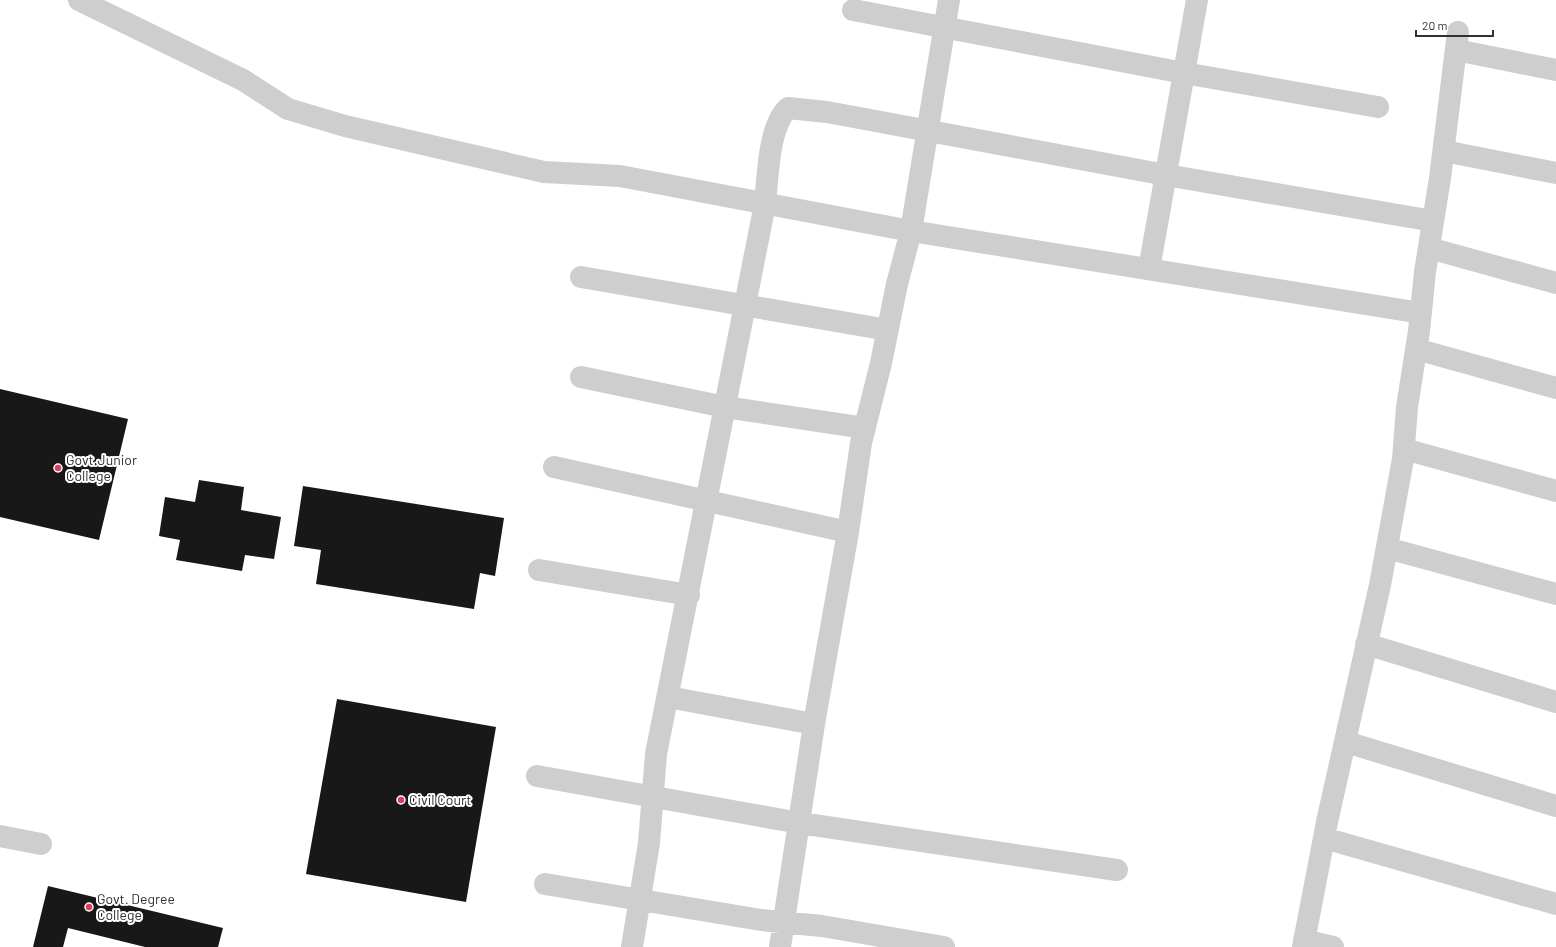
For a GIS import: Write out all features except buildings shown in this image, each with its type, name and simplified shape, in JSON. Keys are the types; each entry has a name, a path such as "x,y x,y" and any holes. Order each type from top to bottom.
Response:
{"street":[{"path":"79,0 243,80 288,109 345,126 544,172 620,176 911,231 1421,313"},
{"path":"780,947 814,724 865,428 897,284 911,231 949,0"},
{"path":"1149,269 1197,0"},
{"path":"853,10 944,29 1378,107"},
{"path":"1333,947 1304,943 1324,838 1387,548 1404,450 1407,407 1444,151 1457,41 1556,70"},
{"path":"632,947 649,843 656,754 689,595 744,305 765,204 775,127 781,114 788,108 827,112 1166,175 1433,221"},
{"path":"1444,151 1556,173"},
{"path":"1429,248 1556,283"},
{"path":"581,276 888,330"},
{"path":"1416,348 1556,388"},
{"path":"581,377 725,407 865,428"},
{"path":"1404,450 1556,491"},
{"path":"554,467 848,532"},
{"path":"1387,548 1556,594"},
{"path":"539,570 689,595"},
{"path":"1366,644 1556,702"},
{"path":"668,697 814,724"},
{"path":"1346,742 1556,806"},
{"path":"537,776 800,823 1117,870"},
{"path":"0,836 41,844"},
{"path":"1324,838 1556,904"},
{"path":"545,884 784,922 822,926 944,947"}],"place":[{"name":"Govt.Junior College","path":"58,468"},
{"name":"Civil Court","path":"401,800"},
{"name":"Govt. Degree College","path":"89,907"}]}
